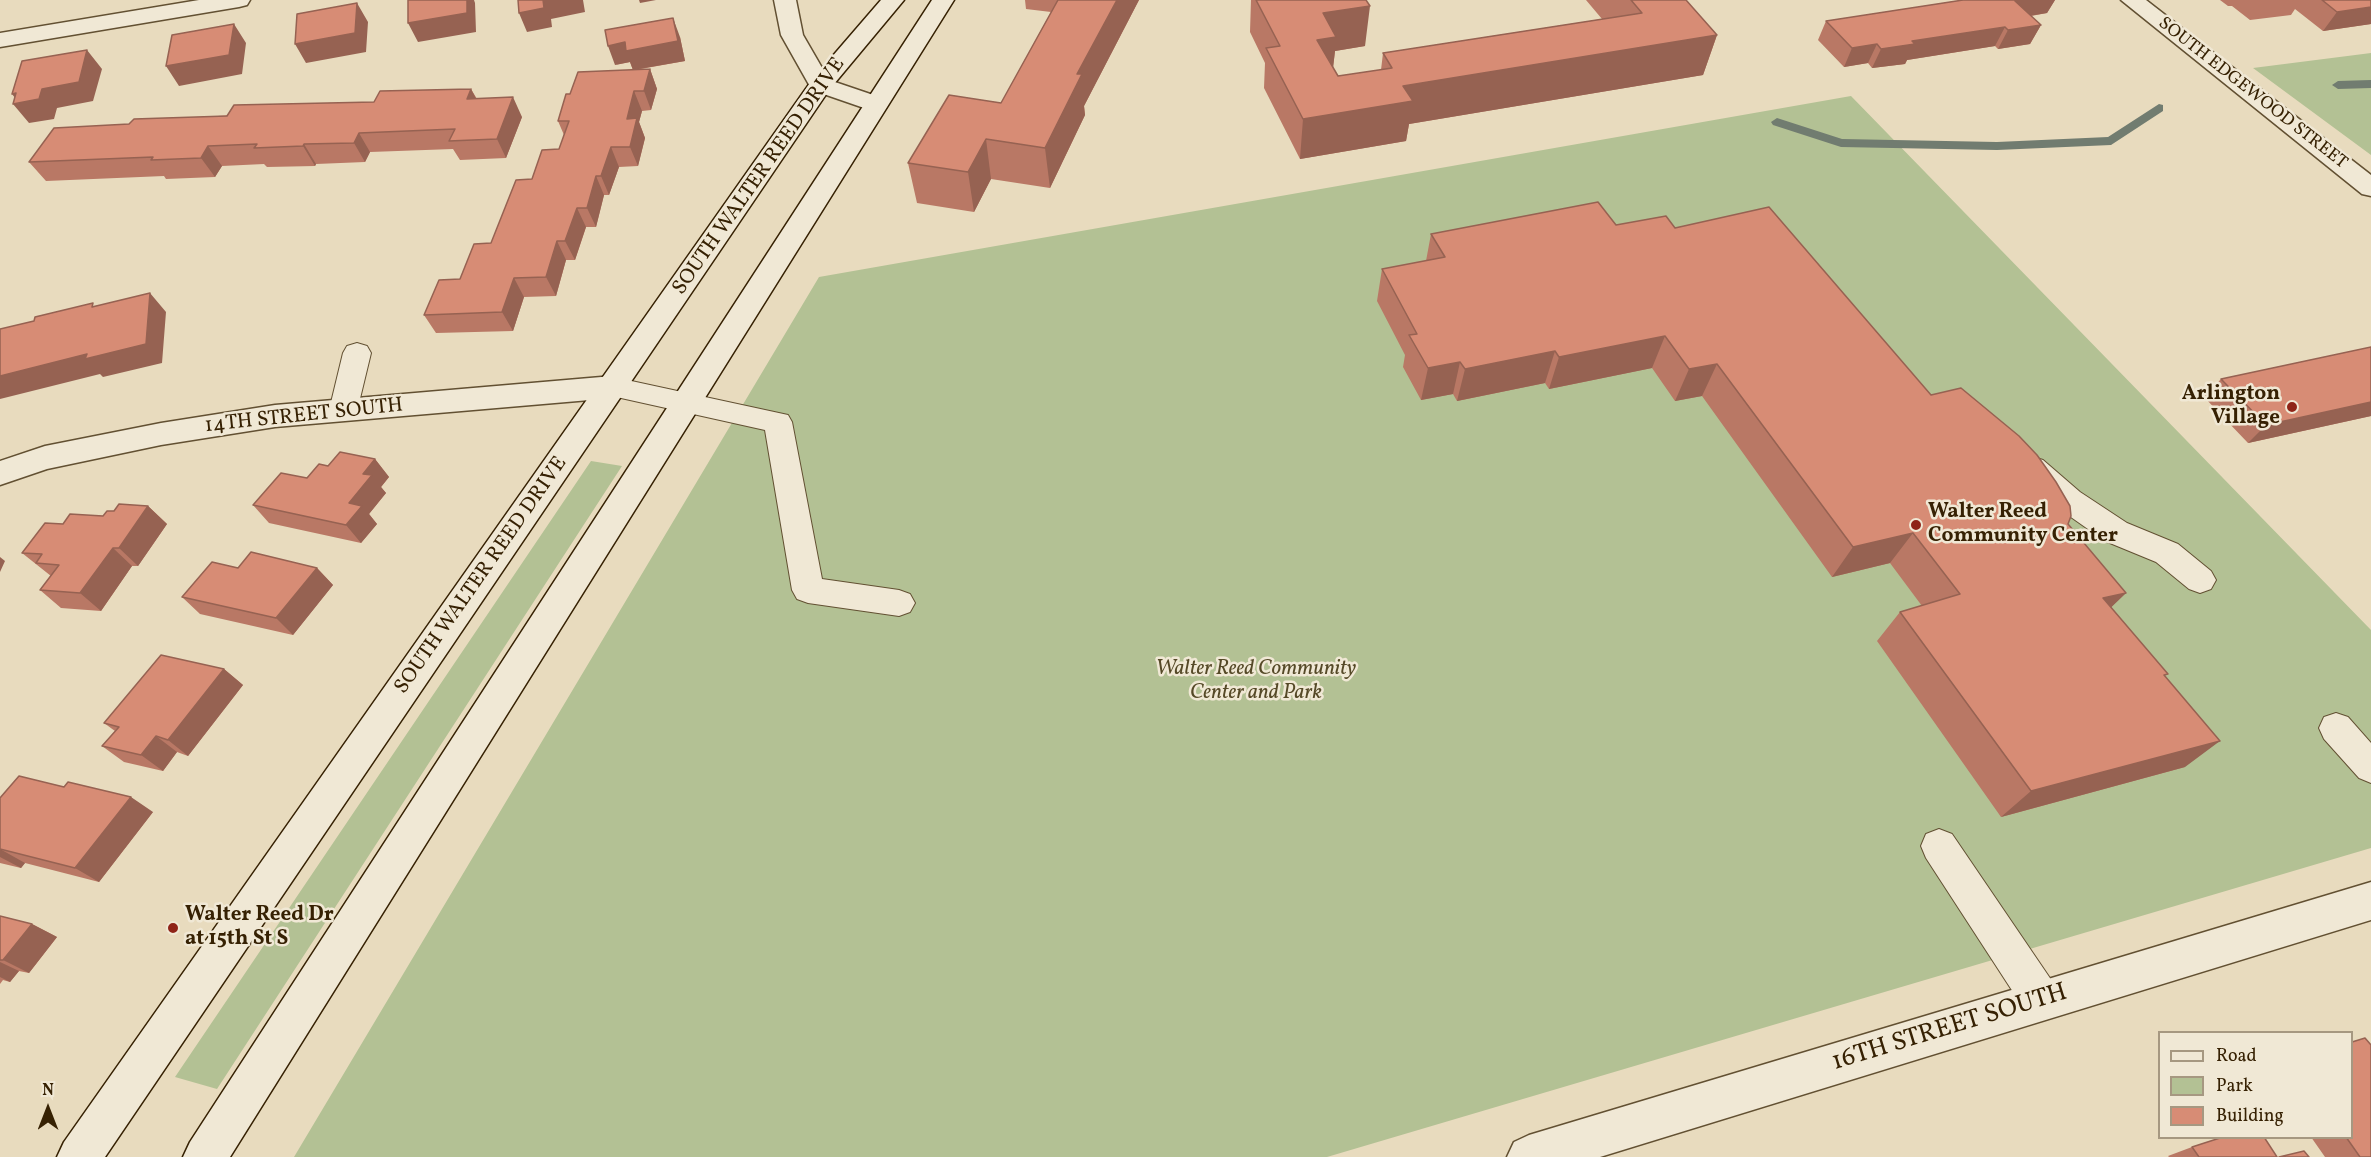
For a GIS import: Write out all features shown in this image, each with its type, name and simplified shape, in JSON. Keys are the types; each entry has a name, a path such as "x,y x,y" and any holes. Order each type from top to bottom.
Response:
{"main road":[{"path":"0,40 239,0"},
{"path":"785,0 792,35 820,85 876,104"},
{"name":"SOUTH WALTER REED DRIVE","path":"79,1157 820,85 893,0"},
{"path":"205,1157 943,0"},
{"name":"SOUTH EDGEWOOD STREET","path":"2132,0 2371,188"},
{"name":"14TH STREET SOUTH","path":"0,473 45,458 161,434 275,416 613,387"},
{"name":"16TH STREET SOUTH","path":"1549,1154 2042,1000 2371,901"}],"lane":[{"path":"343,411 357,353"},
{"path":"613,387 778,422 808,590 899,603"},
{"path":"2016,453 2069,500 2116,532 2167,553 2200,580"},
{"path":"2336,728 2371,767"},
{"path":"1939,846 2042,1000"}],"green space":[{"path":"2371,53 2371,155 2253,68"},
{"name":"Walter Reed Community Center and Park","path":"1851,96 2371,630 2371,848 1327,1157 294,1157 819,277"},
{"path":"591,461 622,466 217,1089 175,1077"}],"building":[{"path":"408,0 467,0 467,13 408,23"},
{"path":"518,0 543,0 544,8 519,13"},
{"path":"1058,0 1117,0 1077,74 1082,74 1045,148 986,139 968,172 908,163 949,95 1001,103"},
{"path":"1256,0 1366,0 1370,6 1323,13 1336,37 1317,40 1338,76 1392,68 1383,53 1642,13 1631,0 1686,0 1717,35 1403,86 1413,101 1303,119 1266,48 1280,46"},
{"path":"1963,0 2019,0 2015,1 2041,25 2008,30 2005,27 1912,41 1915,44 1881,49 1877,44 1852,48 1826,21"},
{"path":"2322,0 2371,0 2371,7 2337,12"},
{"path":"357,3 355,33 295,44 297,14"},
{"path":"673,18 678,41 626,51 625,42 608,46 605,30"},
{"path":"234,24 229,55 166,66 172,35"},
{"path":"87,50 79,82 42,89 39,99 13,104 16,93 12,94 22,61"},
{"path":"650,69 644,91 634,91 627,119 637,118 630,147 611,147 601,176 596,176 587,208 577,208 565,241 557,241 546,277 514,278 502,312 424,315 439,280 460,279 474,244 491,243 516,180 532,179 542,150 559,149 569,121 558,121 566,94 570,94 578,72"},
{"path":"471,89 467,99 513,97 497,139 449,141 455,129 359,133 354,143 254,148 257,144 208,146 201,158 151,160 153,157 29,162 54,128 129,124 134,119 227,116 234,105 374,102 380,91"},
{"name":"Walter Reed Community Center","path":"1598,202 1616,225 1666,216 1675,228 1769,207 1931,395 1961,388 2019,436 2037,455 2070,506 2071,516 2068,524 2126,593 2103,598 2168,674 2164,675 2220,741 2031,791 1900,612 1960,594 1913,533 1853,547 1717,364 1689,369 1665,336 1559,357 1555,351 1465,369 1460,362 1428,368 1409,335 1417,334 1382,269 1445,257 1431,234"},
{"path":"150,293 146,344 85,359 87,354 0,376 0,329 34,321 35,317 93,303 92,307"},
{"name":"Arlington Village","path":"2371,347 2371,402 2266,425 2221,379"},
{"path":"340,452 375,459 363,474 372,475 349,503 362,506 346,525 253,505 281,473 307,478 319,464 328,466"},
{"path":"119,504 148,506 119,548 113,548 80,593 40,590 59,565 36,563 42,554 22,553 45,523 63,524 70,514 103,516 107,511 114,511"},
{"path":"251,552 317,568 276,618 182,597 212,562 238,568"},
{"path":"161,655 224,669 168,740 156,736 141,755 102,746 119,727 104,723"},
{"path":"19,776 64,787 68,782 131,797 75,868 0,849 0,798"},
{"path":"0,916 32,924 3,960 0,960"},
{"path":"2365,1038 2371,1045 2371,1157 2360,1157 2347,1139 2353,1139 2353,1042"},
{"path":"2217,1139 2265,1139 2277,1157 2199,1157 2192,1147"},
{"path":"2304,1151 2309,1157 2279,1157"}],"waterway":[{"path":"2338,85 2371,84"},
{"path":"1777,122 1841,143 1997,146 2111,141 2159,108"}],"place":[{"name":"Arlington Village","path":"2292,407"},
{"name":"Walter Reed Community Center","path":"1916,525"},
{"name":"Walter Reed Dr at 15th St S","path":"173,928"}]}
